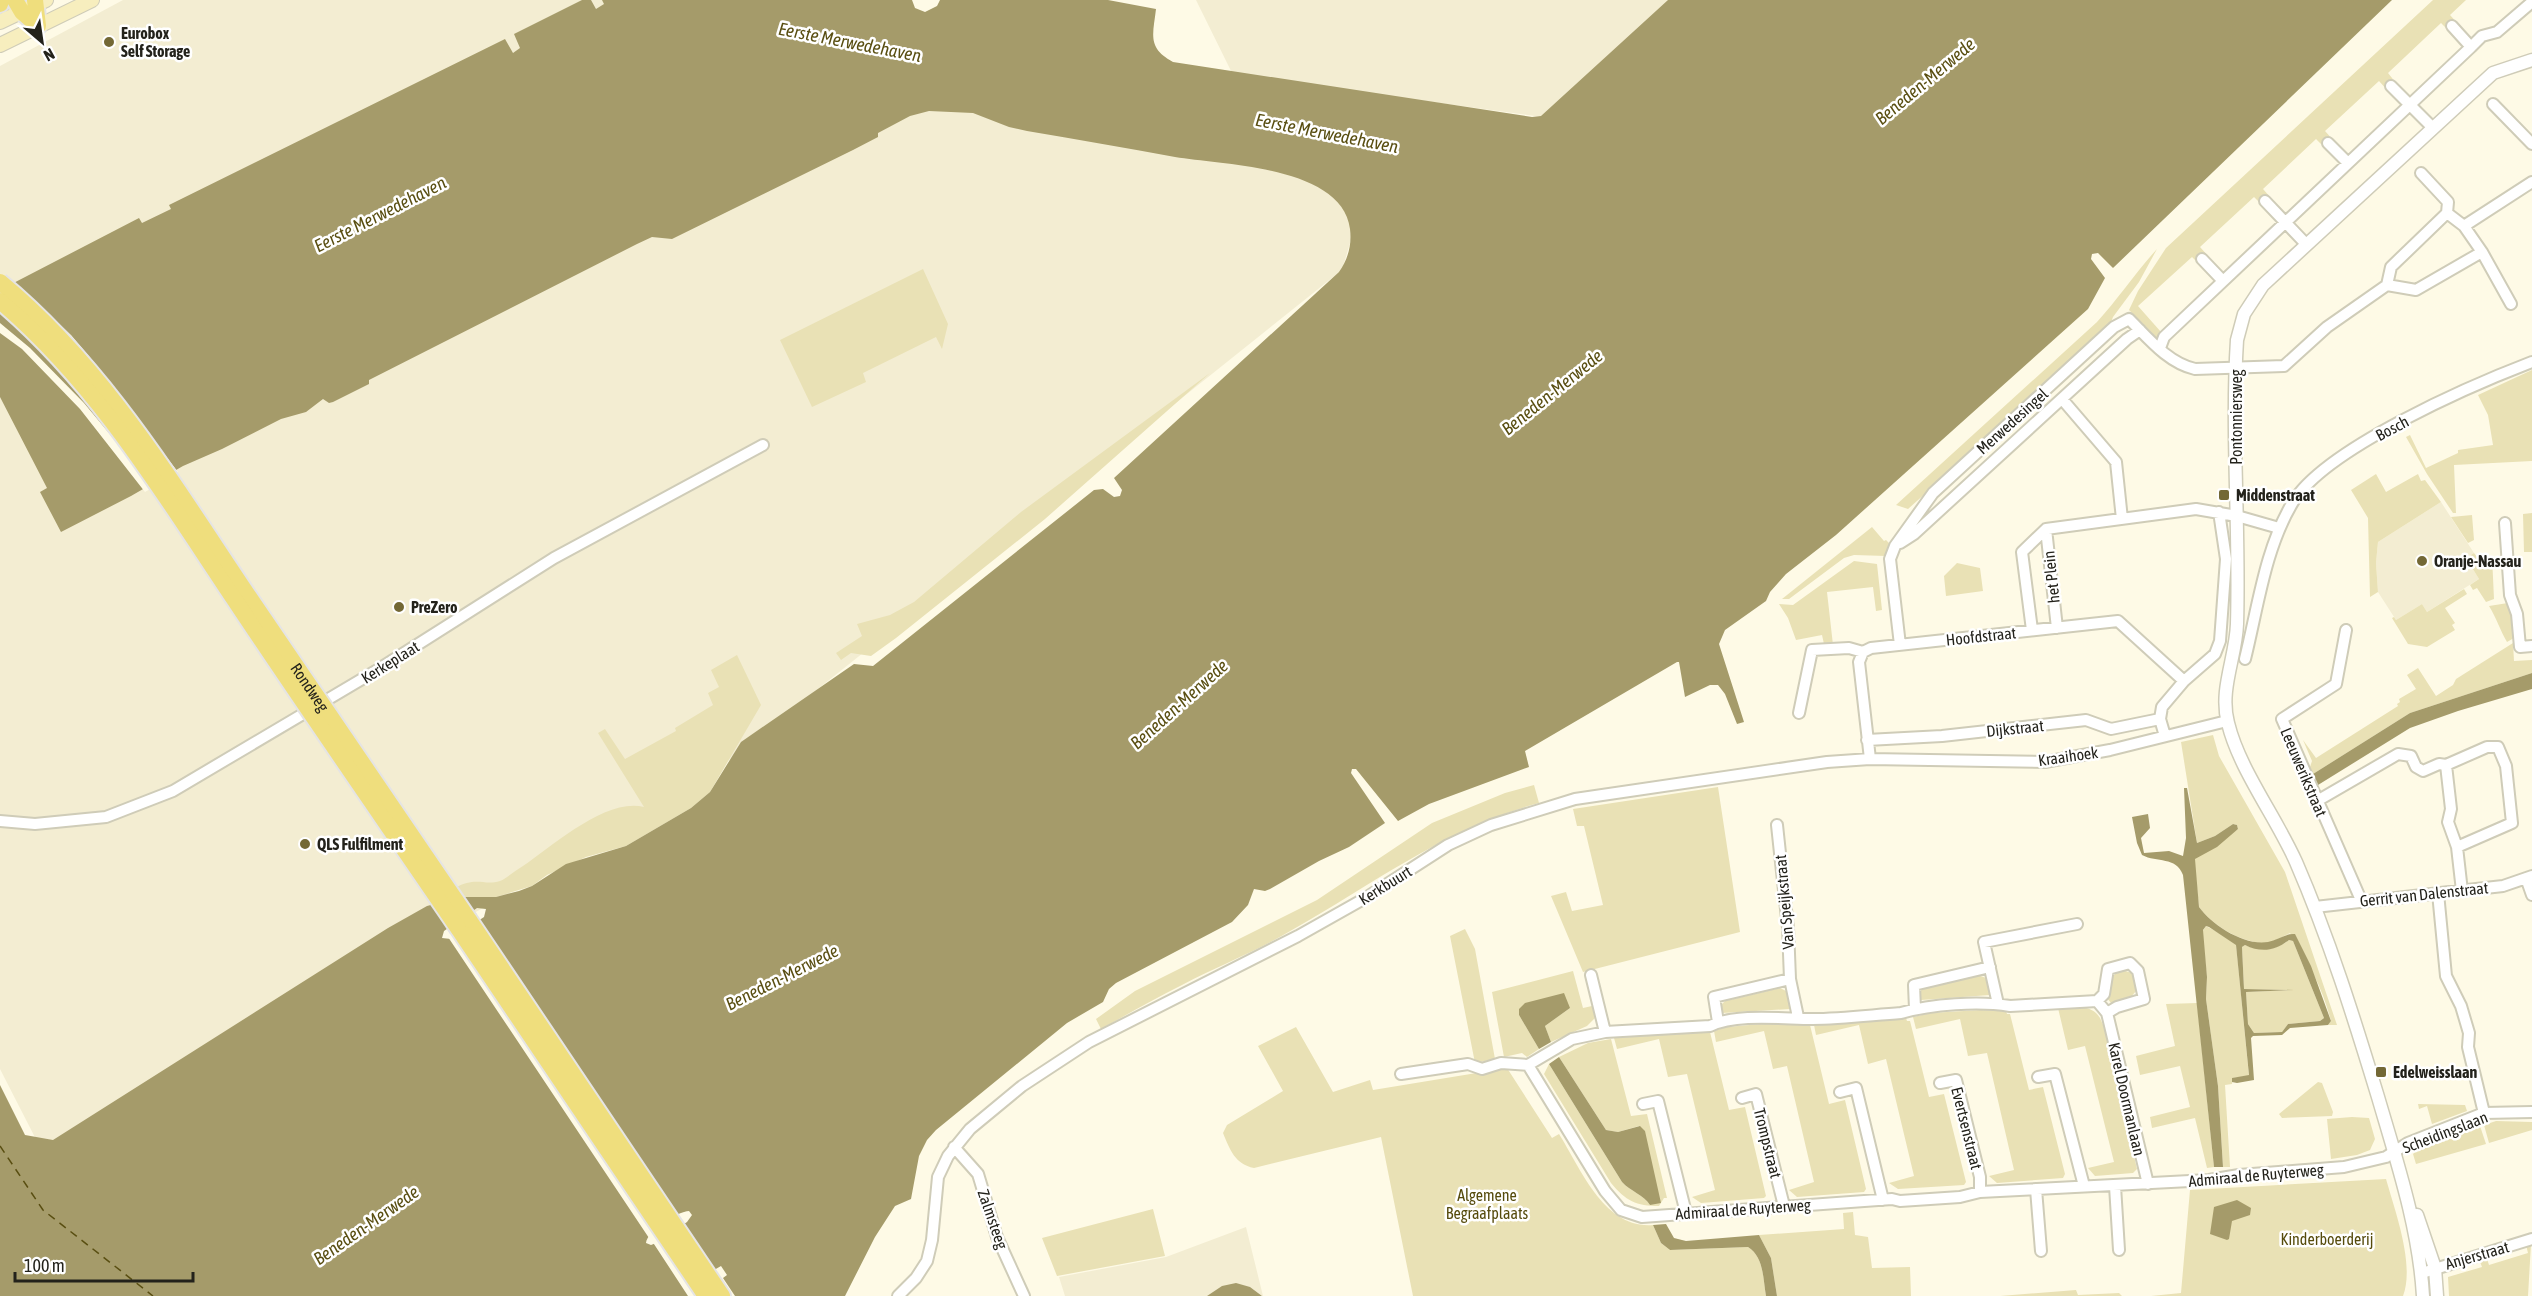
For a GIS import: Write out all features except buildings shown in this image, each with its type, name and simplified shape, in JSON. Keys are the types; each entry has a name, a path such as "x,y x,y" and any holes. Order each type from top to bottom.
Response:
{"main road":[{"path":"0,4 1,0"},
{"path":"0,45 92,0"},
{"path":"0,22 31,3 38,26"},
{"name":"Rondweg","path":"0,282 46,323 83,362 172,480 592,1115"},
{"name":"Rondweg","path":"0,300 34,330 70,369 99,403 160,486 234,599 592,1115"},
{"path":"592,1115 706,1296"},
{"path":"592,1115 722,1296"}],"street":[{"path":"2160,348 2164,337 2482,36 2497,32 2532,2"},
{"path":"2452,26 2471,47"},
{"name":"Pontonniersweg","path":"2227,721 2226,686 2237,629 2236,368 2237,340 2244,314 2263,285 2493,73 2532,60"},
{"path":"2391,86 2433,128"},
{"path":"2493,104 2532,144"},
{"path":"2328,142 2348,163"},
{"path":"2421,173 2448,202 2447,213 2391,267 2387,285 2416,290 2482,252"},
{"path":"2464,226 2532,182"},
{"path":"2265,201 2306,244"},
{"path":"2447,213 2464,226 2482,252 2511,304"},
{"path":"2202,259 2223,281"},
{"name":"Merwedesingel","path":"1900,645 1890,559 1895,546 1933,493 2114,327 2129,319 2172,360 2194,369 2284,366 2327,327 2387,285"},
{"name":"Merwedesingel","path":"1895,546 1914,534 2127,339 2140,330"},
{"name":"Bosch","path":"2279,528 2294,500 2310,480 2355,448 2487,379 2532,362"},
{"path":"2062,399 2116,462 2122,519"},
{"name":"Kerkeplaat","path":"0,821 35,824 106,817 173,791 379,669 554,558 763,445"},
{"path":"2046,529 2196,509 2237,516 2279,528 2245,659"},
{"path":"2165,736 2160,719 2162,707 2184,681 2215,654 2220,641 2226,559 2219,512"},
{"path":"2505,523 2510,595 2517,614 2520,647 2532,646"},
{"name":"het Plein","path":"2046,529 2057,627"},
{"name":"het Plein","path":"2032,630 2022,552 2046,529"},
{"name":"Hoofdstraat","path":"1799,713 1812,650 1850,648 1863,652 1870,648 2118,621 2184,681"},
{"name":"Leeuwerikstraat","path":"2346,630 2336,684 2282,719 2361,900"},
{"path":"1863,652 1859,662 1870,759"},
{"name":"Dijkstraat","path":"1867,740 1942,736 2086,720 2111,729 2160,719"},
{"path":"2227,721 2236,749 2293,855 2316,907 2405,1186 2422,1273 2423,1296"},
{"name":"Kraaihoek","path":"1870,759 2045,762 2227,721"},
{"path":"2317,801 2398,754 2411,756 2416,767 2423,771 2439,764 2446,765 2487,747 2498,747 2506,766 2512,823 2457,847"},
{"name":"Kerkbuurt","path":"898,1296 916,1278 927,1261 932,1240 938,1177 954,1147 979,1121 1022,1086 1089,1042 1298,936 1369,896 1448,846 1491,825 1575,799 1827,762 1870,759"},
{"path":"2446,765 2451,809 2448,822 2457,847 2462,891"},
{"name":"Van Speijkstraat","path":"1777,825 1788,928 1790,979"},
{"path":"2529,877 2532,895"},
{"name":"Gerrit van Dalenstraat","path":"2316,907 2361,900 2503,886 2529,877"},
{"path":"2438,893 2446,976 2464,1015 2469,1033 2468,1047 2484,1113"},
{"path":"1998,1004 1984,942 2077,924"},
{"path":"1401,1074 1468,1064 1482,1070 1501,1063 1528,1065 1572,1039 1605,1032 1710,1026 1718,1022 1901,1013 1915,1009 2097,1001 2104,994 2108,969 2130,963 2138,971 2144,999 2117,1007 2107,1013"},
{"path":"1915,1009 1914,985 1990,967"},
{"path":"1591,975 1605,1032"},
{"path":"1718,1022 1714,997 1790,979 1798,1017"},
{"name":"Karel Doormanlaan","path":"2097,1001 2107,1013 2148,1184"},
{"name":"Admiraal de Ruyterweg","path":"1528,1065 1605,1191 1621,1210 1642,1216 1960,1197 1980,1192 2148,1184 2344,1167 2386,1157 2394,1152"},
{"path":"2038,1077 2055,1074 2084,1186"},
{"name":"Evertsenstraat","path":"1940,1083 1956,1080 1980,1177 1980,1192"},
{"path":"1840,1092 1856,1088 1883,1200"},
{"name":"Trompstraat","path":"1742,1098 1756,1094 1784,1206"},
{"path":"1642,1104 1658,1101 1686,1213"},
{"name":"Scheidingslaan","path":"2394,1152 2408,1143 2484,1113 2532,1112"},
{"name":"Zalmsteeg","path":"954,1147 978,1174 997,1237 1024,1296"},
{"path":"2115,1186 2119,1250"},
{"path":"2405,1186 2435,1268 2437,1296"},
{"path":"2036,1189 2041,1251"},
{"name":"Anjerstraat","path":"2422,1273 2532,1239"}],"shaded area":[{"path":"123,0 778,0 912,97 1271,155 1330,194 1348,214 1353,233 1342,270 689,792 44,1155 0,1069 0,66"},
{"path":"1196,0 1678,0 1549,118 1233,75"},
{"name":"Oranje-Nassau","path":"2441,502 2474,553 2466,558 2479,579 2427,612 2422,604 2396,620 2378,592 2376,563 2378,542"},
{"path":"1246,1227 1263,1296 1065,1296 1059,1277 1166,1257"}],"green space":[{"path":"2433,0 2466,0 2450,15 2459,25 2451,33 2441,23 2388,73 2396,83 2388,91 2379,81 2325,131 2334,141 2325,148 2316,139 2263,189 2270,197 2262,205 2254,197 2200,247 2209,257 2200,265 2192,257 2138,306 2161,332 2158,339 2129,310 2138,291 2166,248"},
{"path":"2157,249 2139,282 2113,317 2108,330 1908,509 1896,505 2097,322"},
{"path":"923,269 948,324 942,349 936,337 863,373 866,382 812,407 780,340"},
{"path":"2532,370 2532,461 2454,465 2456,513 2453,513 2406,437 2410,435 2426,468 2458,453 2458,450 2493,445 2488,415 2478,395"},
{"path":"1210,373 1045,519 896,638 871,656 851,653 841,660 836,653 862,636 857,624 890,615 914,602 1021,512"},
{"path":"2376,474 2386,492 2418,474 2421,481 2425,480 2441,502 2378,542 2376,563 2378,592 2370,597 2368,518 2351,490"},
{"path":"2532,513 2532,552 2524,552 2523,514"},
{"path":"2472,515 2474,540 2468,543 2451,517"},
{"path":"1872,527 1884,541 1889,543 1886,556 1854,555 1844,558 1789,599 1782,599"},
{"path":"2474,553 2477,557 2492,556 2494,599 2486,602 2477,588 2473,590 2470,585 2479,579 2466,558"},
{"path":"1854,561 1877,564 1882,610 1876,611 1873,587 1827,592 1833,645 1824,644 1822,635 1796,640 1788,618 1779,604 1793,605"},
{"path":"1957,563 1980,568 1983,591 1946,596 1944,576"},
{"path":"2464,589 2467,594 2445,608 2455,623 2452,625 2455,630 2427,647 2408,644 2392,618 2396,620 2422,604 2427,612"},
{"path":"2508,603 2514,624 2514,638 2507,642 2489,606"},
{"path":"2513,643 2514,661 2532,660 2532,673 2410,713 2313,774 2310,767 2312,761 2303,740 2316,758 2398,706 2399,699 2416,689 2407,675 2418,668 2436,696 2453,685 2456,679"},
{"path":"737,655 761,705 710,792 691,808 626,846 586,857 547,875 532,886 496,897 461,897 455,888 474,882 503,880 564,836 597,816 629,806 644,807 598,733 605,729 625,759 676,731 675,728 713,705 708,693 719,687 711,670"},
{"path":"2213,735 2219,756 2285,872 2337,1025 2328,1025 2331,1021 2319,986 2290,933 2267,943 2254,942 2236,936 2219,926 2199,907 2194,859 2238,829 2237,825 2233,824 2215,836 2197,843 2181,742"},
{"path":"1534,785 1539,803 1473,826 1412,858 1279,938 1172,990 1101,1029 1096,1019 1135,991 1317,900 1432,823 1505,793"},
{"path":"1718,787 1740,932 1583,972 1551,896 1566,892 1572,911 1603,905 1584,826 1577,826 1573,809"},
{"path":"2206,926 2236,944 2249,1076 2233,1078 2232,1084 2225,1085 2230,1167 2223,1167 2218,1086 2206,999 2207,977 2202,932"},
{"path":"1465,929 1475,949 1495,1059 1475,1063 1450,936"},
{"path":"2289,940 2293,941 2324,1018 2320,1021 2288,1024 2282,1032 2254,1033 2248,1024 2246,992 2292,990 2244,989 2242,947 2245,945 2256,949 2268,949"},
{"path":"2122,970 2132,973 2137,990 2130,998 2111,1003 2107,998 2112,978"},
{"path":"1573,971 1583,1008 1592,1006 1595,1018 1587,1026 1551,1042 1545,1026 1570,1008 1519,1015 1539,1049 1527,1057 1522,1053 1504,1057 1492,992"},
{"path":"1978,975 1986,978 1990,995 1921,1000 1919,992 1924,988"},
{"path":"1780,988 1788,992 1790,1009 1722,1013 1720,1006 1725,1001"},
{"path":"2197,1003 2214,1167 2207,1168 2195,1118 2152,1128 2150,1117 2190,1107 2180,1066 2140,1075 2136,1056 2175,1046 2166,1004"},
{"path":"2080,1007 2096,1013 2106,1032 2137,1169 2133,1173 2095,1176 2088,1168 2114,1162 2085,1046 2068,1050 2058,1008"},
{"path":"2006,1011 2010,1014 2029,1090 2043,1087 2065,1174 2063,1178 1997,1183 1989,1176 2014,1170 1987,1053 1968,1056 1960,1019 1916,1029 1913,1017 1931,1013"},
{"path":"1906,1018 1910,1021 1929,1097 1944,1094 1966,1182 1964,1185 1898,1189 1889,1183 1914,1176 1886,1059 1868,1064 1859,1025 1816,1035 1814,1025"},
{"path":"1783,1022 1810,1025 1829,1104 1845,1100 1866,1189 1864,1192 1797,1197 1789,1190 1814,1182 1787,1066 1773,1069 1764,1031 1716,1042 1714,1031 1727,1027"},
{"name":"Algemene Begraafplaats","path":"1296,1027 1333,1092 1370,1080 1373,1090 1507,1068 1552,1138 1559,1134 1585,1179 1608,1207 1621,1217 1636,1224 1653,1225 1661,1243 1670,1250 1748,1247 1760,1262 1766,1296 1413,1296 1381,1137 1254,1168 1238,1160 1223,1133 1227,1125 1283,1091 1258,1046"},
{"path":"1710,1032 1729,1110 1745,1107 1766,1196 1764,1198 1701,1203 1692,1197 1715,1190 1687,1074 1668,1077 1659,1039 1617,1049 1614,1038"},
{"path":"1611,1039 1631,1116 1647,1114 1667,1198 1664,1198 1659,1206 1644,1205 1632,1201 1611,1183 1544,1074 1549,1064 1622,1182 1650,1205 1639,1126 1618,1132 1606,1130 1559,1057 1588,1043"},
{"path":"2318,1082 2322,1083 2333,1112 2332,1116 2282,1118 2279,1114"},
{"path":"2418,1104 2465,1105 2467,1111 2432,1124 2427,1106 2419,1109"},
{"path":"2369,1118 2375,1139 2370,1150 2357,1155 2331,1159 2327,1119"},
{"path":"2496,1121 2532,1122 2532,1130 2489,1143 2484,1125"},
{"path":"2480,1126 2486,1144 2416,1164 2413,1154 2416,1151"},
{"name":"Kinderboerderij","path":"2386,1179 2405,1254 2407,1269 2403,1296 2151,1296 2181,1293 2190,1190"},
{"path":"1153,1209 1165,1256 1057,1276 1042,1238"},
{"path":"1853,1212 1855,1235 1868,1237 1872,1268 1910,1267 1911,1296 1777,1296 1771,1258 1759,1235 1844,1229 1843,1213"},
{"path":"2531,1244 2528,1296 2449,1296 2448,1277 2482,1267 2479,1259 2486,1256 2489,1265 2528,1253 2526,1245"},
{"path":"2076,1290 2078,1295 2119,1293 2122,1296 2000,1296"}],"water":[{"path":"582,0 591,0 596,9 604,4 602,0 912,0 915,8 925,12 937,6 940,0 1108,0 1156,9 1153,34 1155,46 1173,62 1532,117 1541,116 1668,0 2392,0 2113,268 2098,253 2092,254 2091,259 2105,278 2088,309 1836,535 1786,574 1770,592 1766,601 1725,630 1719,644 1744,722 1737,724 1725,694 1718,685 1710,685 1685,697 1679,662 1677,662 1525,751 1529,767 1429,804 1398,821 1356,769 1352,769 1351,773 1385,823 1349,847 1270,889 1265,891 1254,889 1248,905 1232,922 1116,983 1109,989 1103,1002 1067,1023 936,1130 927,1140 919,1156 911,1199 895,1206 875,1237 845,1296 735,1296 723,1278 727,1275 721,1266 714,1270 695,1296 0,1296 0,1085 25,1135 53,1140 388,928 427,906 461,897 496,897 519,891 532,886 566,864 626,846 691,808 710,792 741,742 854,664 873,666 1094,490 1103,489 1114,497 1120,496 1122,490 1114,478 1339,272 1349,252 1350,229 1342,208 1326,192 1278,172 1175,157 1027,131 1009,127 973,113 929,111 910,116 853,150 672,239 652,237 637,244 369,380 369,384 333,402 329,403 323,399 306,412 281,419 183,466 61,532 40,492 47,488 0,397 0,290 139,218 142,223 171,209 169,205 505,39 513,53 520,48 514,34","holes":["477,908 486,909 484,917 451,939 442,938 444,931","689,1211 692,1215 687,1222 656,1243 651,1245 646,1243 652,1233 664,1222"]},
{"path":"2532,673 2532,689 2410,728 2318,785 2313,774 2410,713"},
{"path":"2184,788 2187,788 2197,843 2215,836 2233,824 2237,825 2238,829 2217,847 2195,859 2199,907 2220,927 2249,941 2268,942 2295,934 2311,966 2331,1021 2328,1025 2290,1028 2282,1035 2253,1036 2251,1038 2254,1080 2232,1082 2232,1078 2249,1075 2236,945 2209,927 2206,926 2203,930 2207,977 2206,999 2218,1086 2223,1167 2214,1167 2183,875 2180,869 2171,862 2142,855 2132,817 2148,814 2150,828 2141,838 2144,853 2169,851 2183,856 2186,838","holes":["2289,940 2293,941 2324,1018 2320,1021 2288,1024 2282,1032 2254,1033 2248,1024 2246,992 2294,990 2244,989 2242,947 2245,945 2268,950"]},
{"path":"1564,993 1570,1008 1545,1026 1551,1042 1539,1049 1519,1015 1519,1009 1525,1003"},
{"path":"1559,1057 1606,1130 1618,1132 1640,1126 1645,1131 1661,1203 1650,1205 1622,1182 1549,1064"},
{"path":"2237,1200 2251,1208 2250,1215 2232,1221 2227,1240 2210,1234 2214,1207"},
{"path":"1666,1224 1674,1238 1686,1241 1759,1235 1771,1258 1777,1296 1766,1296 1760,1262 1748,1247 1670,1250 1661,1243 1653,1225"},
{"path":"1236,1283 1250,1287 1262,1296 1207,1296 1222,1286"}],"pier":[{"path":"12,280 71,335 178,472 145,492 80,409 22,349 0,333 0,323 30,348 84,403 123,450 0,286"},
{"path":"478,917 679,1217 649,1238 448,937"},
{"path":"682,1222 717,1273 698,1296 688,1296 652,1241"}],"ferry route":[{"path":"0,1146 43,1210 153,1296"}],"place":[{"name":"Eurobox Self Storage","path":"109,42"},
{"name":"Middenstraat","path":"2224,495"},
{"name":"Oranje-Nassau","path":"2422,561"},
{"name":"PreZero","path":"399,607"},
{"name":"QLS Fulfilment","path":"305,844"},
{"name":"Edelweisslaan","path":"2381,1072"}],"water label":[{"name":"Eerste Merwedehaven","path":"850,42"},
{"name":"Beneden-Merwede","path":"1925,81"},
{"name":"Eerste Merwedehaven","path":"1327,133"},
{"name":"Eerste Merwedehaven","path":"380,214"},
{"name":"Beneden-Merwede","path":"1552,392"},
{"name":"Beneden-Merwede","path":"1179,704"},
{"name":"Beneden-Merwede","path":"782,977"},
{"name":"Beneden-Merwede","path":"366,1225"}]}
